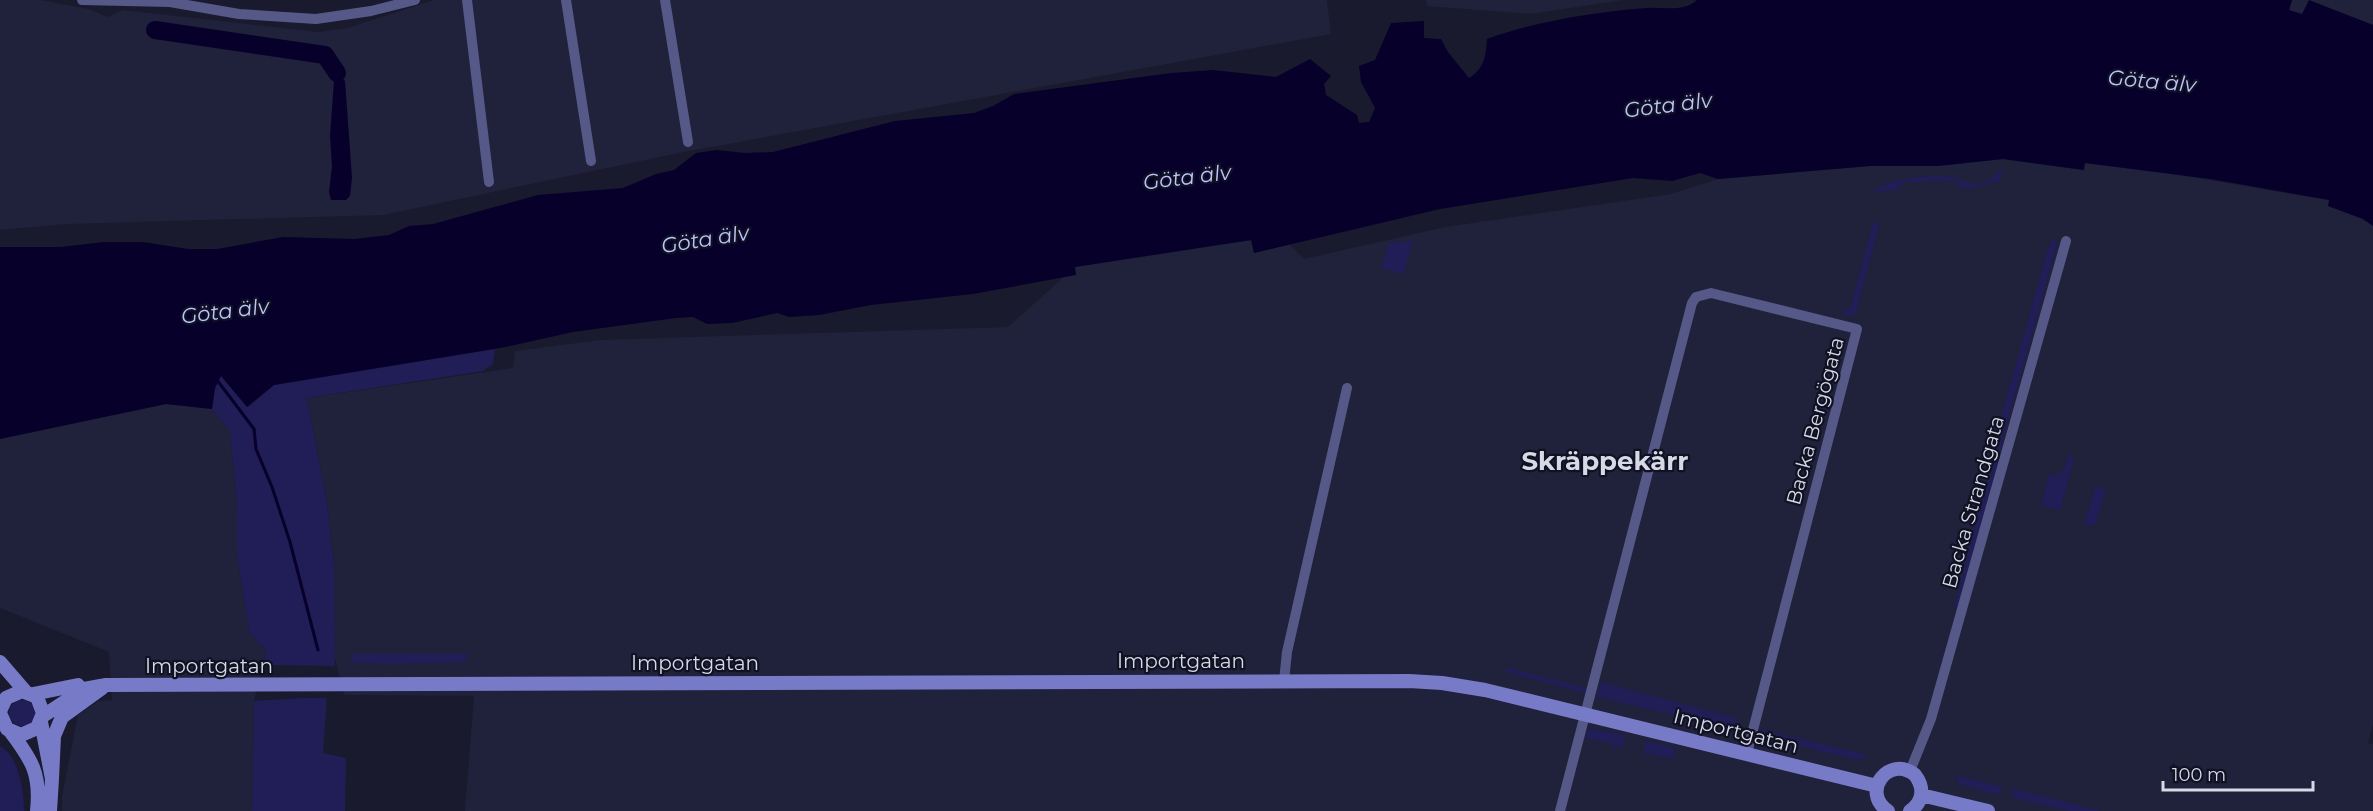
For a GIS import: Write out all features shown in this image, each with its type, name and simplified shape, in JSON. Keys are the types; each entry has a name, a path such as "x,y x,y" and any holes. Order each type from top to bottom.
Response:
{"street":[{"path":"82,0 170,2 239,14 316,18 361,13 415,0"},
{"path":"467,0 489,182"},
{"path":"566,0 591,161"},
{"path":"665,0 688,142"},
{"name":"Backa Strandgata","path":"1910,771 1931,719 2066,241"},
{"name":"Backa Bergögata","path":"1586,715 1692,303 1704,294 1722,296 1857,329 1747,753"},
{"path":"1284,681 1287,652 1347,388"},
{"path":"0,662 42,705 42,719 52,779"},
{"name":"Importgatan","path":"29,693 65,690 93,681 106,685"},
{"name":"Importgatan","path":"42,719 84,689 106,685 1442,682 1747,753 1877,786"},
{"path":"50,811 54,736 62,717 106,685"},
{"path":"29,693 8,696 0,712 3,723 36,772 40,789 37,811"},
{"path":"1560,811 1586,715"},
{"path":"10,731 28,734 42,719"},
{"path":"1888,811 1878,800 1877,786 1882,776 1890,770 1900,768 1910,771 1920,781 1921,795 1917,805 1910,811"},
{"path":"1921,795 1988,811"}],"shaded area":[{"path":"0,0 40,0 89,9 107,17 123,10 318,32 347,28 434,0 1327,0 1331,34 684,152 383,215 67,224 0,230"},
{"path":"1426,0 1624,0 1530,14 1427,6"},
{"path":"2292,0 2373,0 2373,25 2309,1 2302,15 2289,10"},
{"path":"2003,159 2083,170 2084,163 2162,172 2329,200 2329,206 2363,219 2373,226 2373,724 2368,743 2373,744 2373,811 465,811 474,696 344,695 333,650 334,563 327,503 307,398 513,368 515,351 600,340 1008,327 1075,267 1252,240 1254,253 1289,244 1304,259 1445,227 1671,194 1718,179 1870,166 1938,166"},
{"path":"2002,171 2001,180 1975,188 1959,188 1958,181 1902,182 1901,189 1874,192 1880,187 1899,180 1934,176 1953,177 1980,184 1988,181"},
{"path":"1877,222 1879,226 1855,316 1842,314 1843,308 1850,309 1873,223"},
{"path":"2055,240 2057,245 2004,434 1996,476 1989,470 1995,439 2046,255 2051,241"},
{"path":"1413,241 1403,274 1381,268 1389,243"},
{"path":"495,349 493,364 483,371 307,398 327,503 334,563 335,666 263,665 266,651 249,632 237,554 237,506 230,431 212,409 215,388 221,376 248,407 274,385"},
{"path":"166,404 212,409 230,431 237,506 237,554 249,631 266,651 254,701 252,811 62,811 62,796 78,715 98,701 112,700 109,652 0,608 0,439"},
{"path":"2069,453 2074,459 2060,510 2041,505 2049,474 2057,476 2065,467"},
{"path":"1988,475 1994,478 1957,610 1954,607"},
{"path":"2095,486 2104,489 2105,493 2095,525 2084,525"},
{"path":"352,654 467,654 468,656 465,662 387,664 351,662"},
{"path":"1506,667 1587,688 1586,692 1506,672"},
{"path":"1601,682 1736,718 1740,730 1596,697"},
{"path":"327,698 323,753 346,758 345,811 252,811 254,701"},
{"path":"22,700 31,704 35,713 31,722 22,726 13,722 9,713 13,704"},
{"path":"1591,728 1623,735 1625,739 1623,747 1616,746 1613,755 1614,745 1587,738 1583,745 1587,732"},
{"path":"1760,729 1868,755 1858,760 1765,738 1761,735"},
{"path":"1646,741 1674,748 1675,759 1643,753"},
{"path":"0,746 12,758 16,766 23,794 24,811 0,811"},
{"path":"1956,775 2003,787 1998,795 1958,784"},
{"path":"2012,788 2101,811 2069,811 2016,799 2011,796"}],"water":[{"name":"Göta älv","path":"1697,0 2292,0 2289,10 2302,14 2309,0 2373,25 2373,226 2363,219 2328,206 2329,200 2210,179 2085,163 2084,170 2003,159 1938,166 1870,166 1718,179 1700,173 1672,181 1633,178 1440,209 1254,253 1251,240 1075,267 1076,275 973,294 871,305 819,315 789,317 777,313 732,323 707,324 693,317 676,318 573,332 506,347 274,385 247,407 221,376 215,388 212,409 166,404 0,439 0,247 61,247 104,242 143,242 188,249 217,249 283,237 354,239 389,235 409,226 433,224 538,195 623,188 656,174 674,170 696,153 717,150 745,153 773,152 895,121 974,113 993,106 1014,94 1171,73 1213,70 1276,77 1310,59 1331,76 1324,84 1326,95 1357,115 1359,123 1369,122 1375,108 1361,82 1359,66 1375,60 1391,23 1424,21 1424,38 1441,39 1448,52 1469,78 1483,62 1487,39 1525,27 1566,18 1629,9 1680,8"},
{"path":"337,73 345,81 352,178 350,196 346,200 331,200 329,192 332,166 330,136 334,80"}],"waterway":[{"path":"155,30 325,55 337,73"},
{"path":"217,380 254,429 256,449 272,487 290,542 318,650"}],"district":[{"name":"Skräppekärr","path":"1605,461"}]}
